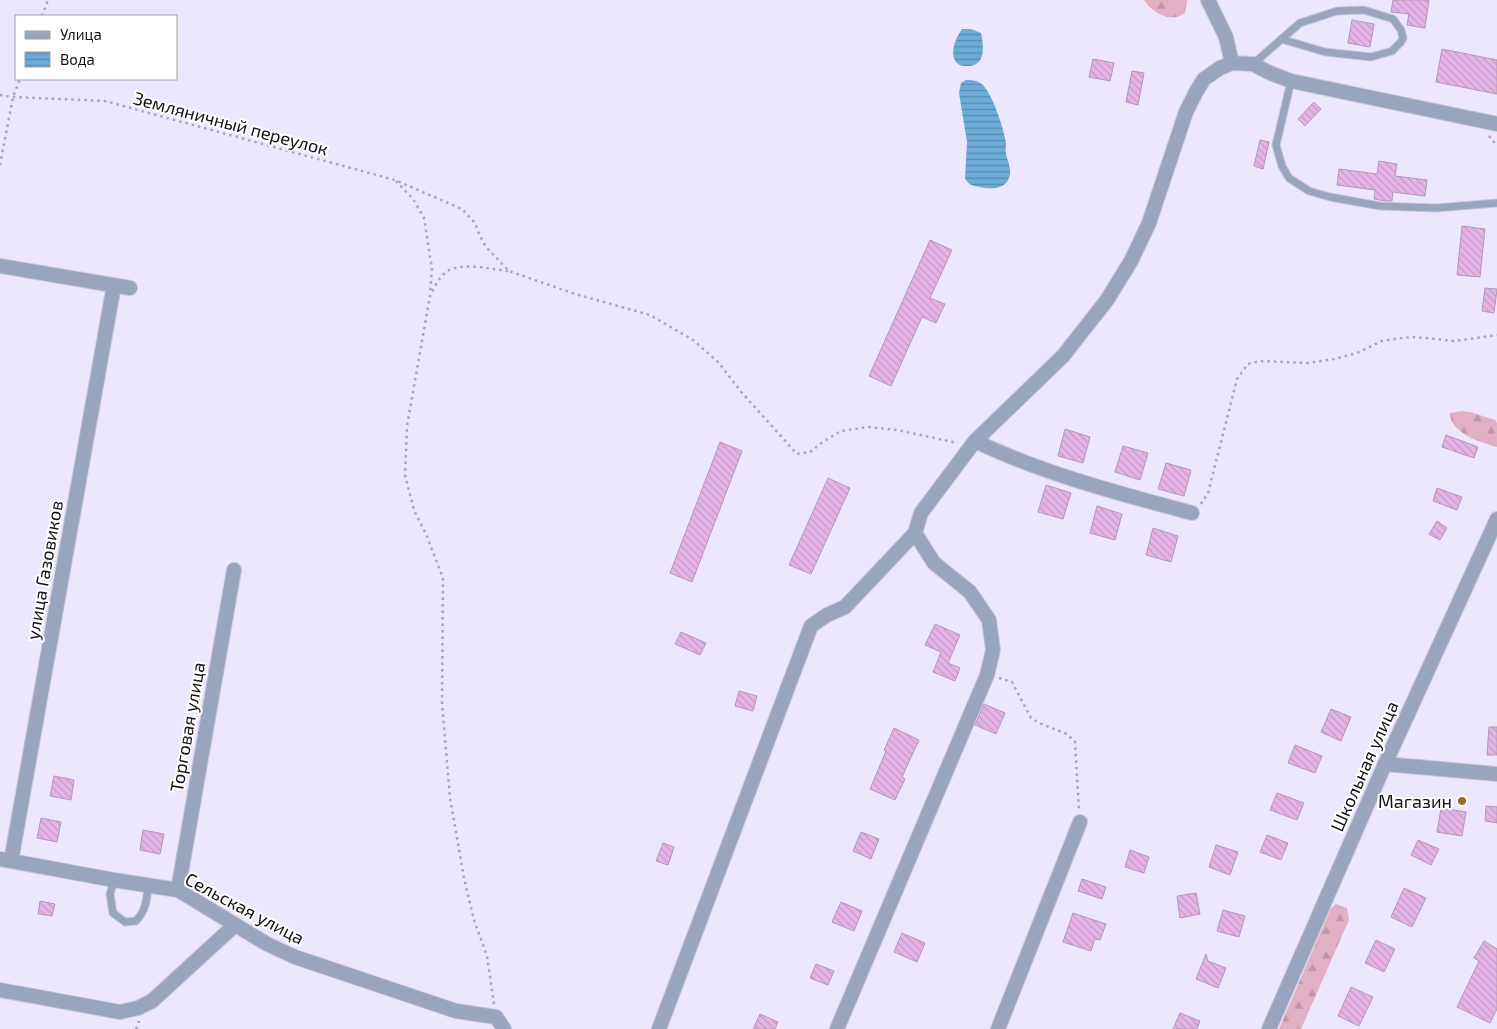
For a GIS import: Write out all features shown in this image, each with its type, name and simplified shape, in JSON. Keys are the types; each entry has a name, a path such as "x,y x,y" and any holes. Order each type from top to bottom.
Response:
{"street":[{"path":"1209,1 1226,37 1232,64"},
{"path":"659,1029 812,626 827,615 845,607 915,533 921,513 975,441 1063,356 1106,300 1131,261 1149,224 1186,112 1204,79 1220,68 1232,64 1253,64 1291,81 1497,124"},
{"path":"0,266 130,288"},
{"name":"улица Газовиков","path":"6,860 114,285"},
{"path":"975,441 1001,454 1072,480 1192,513"},
{"name":"Школьная улица","path":"1269,1029 1384,764 1497,519"},
{"path":"837,1029 987,675 994,650 989,620 970,592 934,564 915,533"},
{"name":"Торговая улица","path":"178,890 234,570"},
{"path":"1384,764 1497,774"},
{"path":"998,1029 1080,822"},
{"name":"Сельская улица","path":"6,860 178,890 267,944 295,957 456,1011 500,1023"},
{"path":"0,990 120,1012 138,1008 152,1001 235,925"}],"lane":[{"path":"1253,64 1281,39 1300,23 1337,11 1364,10 1393,19 1401,30 1403,38 1392,51 1371,57 1325,52 1281,39"},
{"path":"1291,81 1276,145 1282,166 1289,178 1309,191 1330,197 1380,206 1436,208 1497,203"},
{"path":"114,880 110,894 113,913 125,922 136,921 142,914 147,903 148,886"}],"path":[{"path":"42,15 48,0"},
{"path":"0,165 13,97 20,80"},
{"name":"Земляничный переулок","path":"0,95 105,101 395,180 462,209 476,223 486,247 509,271"},
{"path":"395,180 413,200 424,218 432,269 430,296 407,426 405,475 414,510 426,534 443,578 442,703 450,798 464,878 474,920 488,956 500,1023"},
{"path":"430,296 438,280 446,271 464,266 509,271 575,294 650,315 693,340 718,362 743,394 797,454 810,452 824,441 842,431 868,427 897,430 953,442 975,441"},
{"path":"1192,513 1208,493 1237,379 1248,364 1260,361 1308,363 1334,360 1357,353 1382,341 1401,338 1415,337 1455,341 1497,335"},
{"path":"987,675 1012,682 1031,718 1066,734 1075,742 1080,822"}],"green space":[{"path":"1144,0 1187,0 1185,13 1174,17 1162,16"},
{"path":"1462,411 1495,420 1497,423 1497,447 1468,436 1455,426 1451,420 1450,413"},
{"path":"1336,904 1347,908 1349,920 1301,1029 1279,1029 1331,908"}],"water":[{"path":"962,29 971,29 981,33 982,55 978,63 973,65 961,66 955,61 953,53 954,44"},
{"path":"966,80 978,82 984,86 1001,123 1010,167 1008,180 1003,186 987,188 975,186 969,184 965,178 967,142 959,93 961,83"}],"building":[{"path":"1393,0 1429,0 1425,28 1407,25 1409,14 1391,12"},
{"path":"1352,20 1374,24 1370,47 1348,43"},
{"path":"1442,49 1497,60 1497,94 1436,82"},
{"path":"1093,59 1114,63 1110,81 1089,77"},
{"path":"1132,71 1144,73 1138,105 1126,102"},
{"path":"1314,102 1321,109 1305,126 1298,119"},
{"path":"1260,140 1269,142 1263,169 1254,166"},
{"path":"1379,161 1397,164 1395,176 1427,180 1425,196 1393,192 1392,201 1385,201 1374,199 1375,190 1337,185 1339,169 1377,174"},
{"path":"1462,226 1485,229 1480,277 1457,275"},
{"path":"930,240 952,250 930,298 945,304 936,323 922,317 891,386 869,376"},
{"path":"1485,288 1497,289 1494,313 1482,311"},
{"path":"1065,429 1090,437 1083,463 1058,456"},
{"path":"1446,435 1478,447 1474,458 1442,447"},
{"path":"720,442 742,451 692,582 670,573"},
{"path":"1123,446 1148,453 1140,480 1115,472"},
{"path":"1166,463 1191,470 1184,496 1158,489"},
{"path":"828,478 850,488 811,574 789,565"},
{"path":"1046,485 1071,493 1063,519 1038,512"},
{"path":"1437,488 1462,497 1457,510 1433,501"},
{"path":"1097,506 1122,514 1115,540 1090,533"},
{"path":"1437,521 1447,528 1440,540 1429,534"},
{"path":"1153,528 1178,536 1171,562 1146,555"},
{"path":"935,624 960,635 948,663 960,668 955,681 933,672 941,652 925,645"},
{"path":"681,632 706,643 700,655 675,644"},
{"path":"739,691 757,696 753,711 735,706"},
{"path":"984,704 1005,713 996,734 975,725"},
{"path":"1331,709 1351,717 1341,741 1321,732"},
{"path":"1489,727 1497,727 1497,755 1487,755"},
{"path":"894,728 919,740 902,777 905,779 895,800 870,789"},
{"path":"1295,745 1322,756 1315,773 1288,763"},
{"path":"54,776 74,780 71,800 50,796"},
{"path":"1277,793 1304,803 1297,820 1270,810"},
{"path":"1486,806 1497,807 1497,823 1485,821"},
{"path":"1441,808 1466,812 1462,836 1437,832"},
{"path":"41,818 61,822 57,842 37,838"},
{"path":"143,830 164,834 160,854 140,850"},
{"path":"861,832 879,839 871,859 853,851"},
{"path":"1267,835 1288,843 1281,860 1260,852"},
{"path":"1418,840 1439,849 1431,865 1411,855"},
{"path":"663,843 674,847 668,865 656,861"},
{"path":"1216,845 1238,852 1230,875 1209,867"},
{"path":"1130,850 1149,857 1144,873 1125,867"},
{"path":"1082,879 1106,887 1102,899 1078,891"},
{"path":"1404,888 1426,898 1412,927 1391,917"},
{"path":"1196,893 1200,914 1180,918 1177,896"},
{"path":"40,901 55,904 52,916 38,914"},
{"path":"841,902 862,911 854,931 832,922"},
{"path":"1223,910 1245,916 1239,937 1217,931"},
{"path":"1073,913 1106,924 1100,940 1095,939 1091,951 1063,942"},
{"path":"902,933 925,943 917,962 894,952"},
{"path":"1376,940 1395,949 1384,972 1365,963"},
{"path":"1484,941 1497,949 1497,1009 1490,1023 1457,1007 1479,961 1474,958"},
{"path":"1206,954 1208,961 1226,968 1218,988 1196,979"},
{"path":"816,964 834,971 828,985 810,978"},
{"path":"1351,987 1373,997 1359,1026 1338,1016"},
{"path":"1180,1013 1200,1021 1197,1029 1173,1029"},
{"path":"760,1014 778,1022 775,1029 753,1029"}],"place":[{"name":"Магазин","path":"1462,801"}]}
